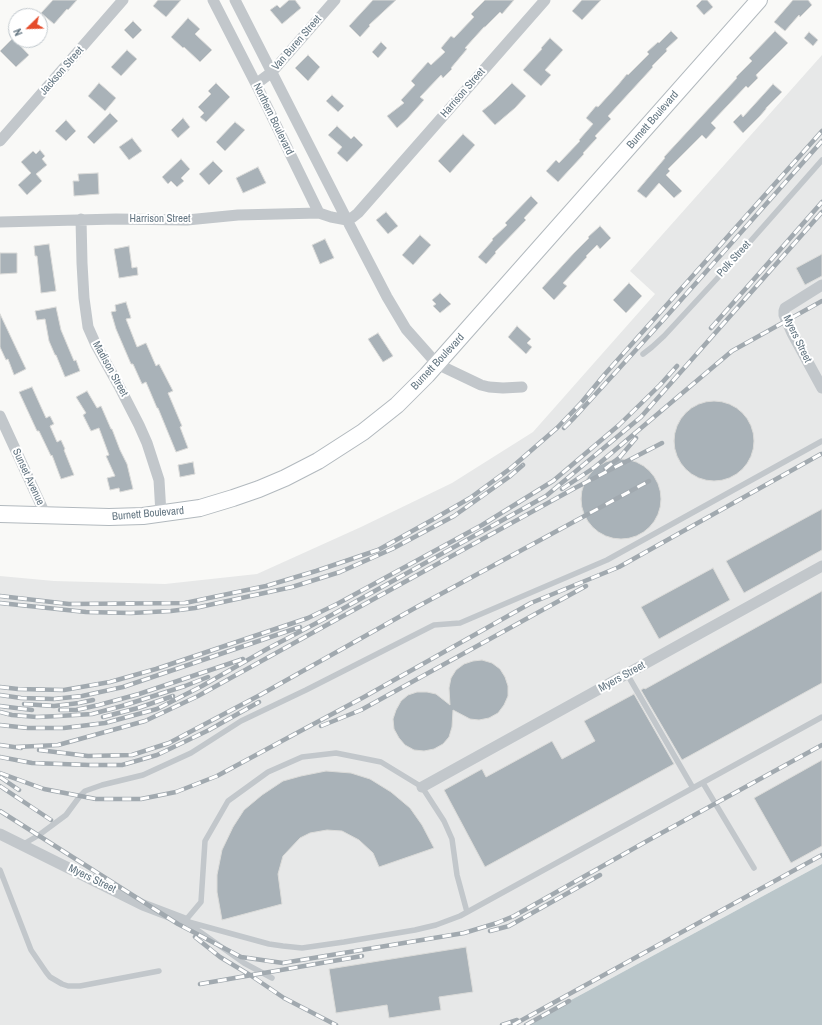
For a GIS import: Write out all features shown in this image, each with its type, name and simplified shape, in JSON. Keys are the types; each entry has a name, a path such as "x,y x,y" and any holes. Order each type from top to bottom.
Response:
{"main road":[{"name":"Burnett Boulevard","path":"0,514 109,517 143,516 200,508 259,489 302,470 342,446 376,422 412,391 758,0"}],"street":[{"name":"Jackson Street","path":"0,141 123,0"},
{"name":"Northern Boulevard","path":"213,0 319,213"},
{"name":"Northern Boulevard","path":"235,0 394,311 406,329 437,364"},
{"name":"Van Buren Street","path":"256,84 272,72 335,0"},
{"name":"Harrison Street","path":"347,220 358,213 546,0"},
{"name":"Harrison Street","path":"0,222 116,219 187,220 238,215 319,213"},
{"path":"319,213 330,217 347,220"},
{"name":"Madison Street","path":"81,220 84,298 88,326 96,345 119,386 147,443 159,480 161,514"},
{"name":"Myers Street","path":"822,285 790,304 785,308 784,315 792,333 822,388"},
{"path":"437,364 481,385 503,388 522,387"},
{"name":"Sunset Avenue","path":"0,416 46,516"},
{"name":"Myers Street","path":"422,787 822,566"},
{"name":"Myers Street","path":"0,834 143,905 185,921"}],"lane":[{"name":"Polk Street","path":"643,354 664,336 725,270 822,160"},
{"path":"22,845 39,835 66,815 85,791 143,776 191,753 241,721 434,625 460,623 607,560 822,441"},
{"path":"627,674 692,788"},
{"path":"185,921 269,944 302,948 414,930 436,925 467,912 822,717"},
{"path":"185,921 201,902 204,841 228,801 268,772 302,758 336,753 381,762 422,787 444,822 452,840 457,875 467,912"},
{"path":"702,782 754,868"},
{"path":"0,870 31,950 50,977 56,981 68,986 80,986 159,971"},
{"path":"185,921 244,963 272,978"}],"shaded area":[{"path":"822,55 822,864 525,1025 0,1025 0,576 54,581 165,584 257,574 361,527 452,483 533,432 655,294 630,271"},
{"path":"822,864 822,1025 525,1025"}],"building":[{"path":"53,0 77,0 54,24 48,19 48,8 46,8"},
{"path":"158,0 181,0 166,17 153,6"},
{"path":"289,0 295,0 301,8 282,24 270,10 277,5 280,8"},
{"path":"373,0 396,0 369,25 370,26 360,37 349,26"},
{"path":"485,0 514,0 502,14 500,12 484,27 465,48 467,49 451,68 452,69 443,78 441,75 420,97 424,100 397,128 387,116 404,103 401,100 415,85 411,81 428,62 431,65 445,52 441,48 451,36 454,38 474,17 471,14"},
{"path":"582,0 601,0 582,20 572,11"},
{"path":"702,0 707,0 713,7 704,15 696,6"},
{"path":"793,0 808,0 812,5 800,17 799,15 785,31 774,22"},
{"path":"188,18 200,29 195,34 212,50 200,62 171,37"},
{"path":"133,21 142,30 133,39 124,30"},
{"path":"671,31 678,38 666,49 667,51 608,116 611,119 595,136 597,138 558,182 546,171 556,160 559,163 580,141 579,140 593,124 586,118 596,106 598,107 627,74 628,75 649,54 647,52"},
{"path":"775,31 788,43 756,75 758,78 748,88 746,86 711,123 716,128 706,139 702,135 668,169 670,171 666,175 682,191 674,198 659,183 646,198 637,191 665,158 664,157 752,61 749,58"},
{"path":"809,32 818,40 813,46 804,38"},
{"path":"550,38 563,50 545,70 551,75 541,86 523,70"},
{"path":"381,42 387,48 378,58 372,52"},
{"path":"8,43 8,48 22,48 29,55 16,67 0,51"},
{"path":"127,50 137,59 121,76 111,67"},
{"path":"308,55 320,67 308,81 295,68"},
{"path":"99,83 116,98 105,111 88,96"},
{"path":"216,83 230,97 206,122 200,117 204,113 198,107 211,94 208,91"},
{"path":"512,83 526,96 515,108 495,125 482,111"},
{"path":"773,84 782,92 743,133 733,122 741,114 743,117"},
{"path":"332,95 344,106 338,112 326,101"},
{"path":"110,113 118,121 94,144 87,137"},
{"path":"183,118 190,127 178,138 171,130"},
{"path":"66,120 76,131 66,141 55,131"},
{"path":"235,122 245,130 225,151 216,142"},
{"path":"337,126 351,139 354,136 363,145 347,162 337,153 342,147 328,135"},
{"path":"463,134 475,145 450,173 438,161"},
{"path":"132,138 142,151 129,160 119,147"},
{"path":"40,150 45,156 42,159 47,165 36,174 42,181 27,195 18,185 31,173 21,162 33,151 36,154"},
{"path":"181,159 190,169 181,178 184,181 177,187 171,181 168,184 162,177"},
{"path":"213,161 223,171 209,185 199,174"},
{"path":"258,167 266,183 243,193 236,178"},
{"path":"98,173 99,194 74,196 73,181 79,181 78,174"},
{"path":"531,196 538,203 524,218 526,220 495,252 496,253 486,264 478,257 493,240 492,239 507,225 505,223"},
{"path":"386,212 398,226 388,234 376,220"},
{"path":"600,226 611,238 600,249 597,245 586,256 587,257 563,283 567,286 554,300 542,288 589,238 588,237"},
{"path":"420,235 431,245 413,265 402,255"},
{"path":"325,239 334,258 320,264 312,245"},
{"path":"49,244 56,291 41,293 37,256 35,256 34,246"},
{"path":"129,246 132,268 137,267 138,275 119,278 114,249"},
{"path":"0,253 17,253 17,273 0,274"},
{"path":"822,254 822,276 805,285 796,268"},
{"path":"629,283 642,296 626,313 613,300"},
{"path":"440,293 451,304 440,313 433,306 436,304 432,300"},
{"path":"126,302 131,318 126,319 137,347 146,343 156,366 159,364 173,391 168,393 182,426 180,427 188,448 176,452 146,382 142,384 133,364 131,364 116,329 111,312 116,311 115,305"},
{"path":"56,307 61,330 74,361 76,360 80,371 65,377 49,341 45,319 37,320 35,311"},
{"path":"0,314 26,369 14,375 8,359 6,360 0,347"},
{"path":"517,326 531,339 527,343 532,347 526,354 508,337"},
{"path":"378,333 393,356 383,362 368,339"},
{"path":"32,387 46,418 50,416 54,424 50,426 57,442 61,440 74,475 61,479 52,455 51,456 39,431 37,431 19,392"},
{"path":"87,391 97,408 101,406 112,429 127,464 133,489 120,492 119,488 110,490 107,478 115,476 106,456 109,455 99,428 91,431 83,415 86,413 76,397"},
{"path":"714,401 729,404 742,413 751,426 754,441 751,456 742,469 729,478 714,481 699,478 686,469 677,456 674,441 677,426 686,413 699,404"},
{"path":"621,459 636,462 649,471 658,484 661,499 658,514 649,527 636,536 621,539 606,536 593,527 584,514 581,499 584,484 593,471 606,462"},
{"path":"193,462 195,474 180,477 178,465"},
{"path":"822,509 822,550 744,593 726,561"},
{"path":"713,568 730,600 659,639 641,607"},
{"path":"822,591 822,683 682,760 641,690"},
{"path":"482,660 492,663 500,669 508,686 508,696 498,713 489,718 479,720 470,719 453,710 452,727 449,737 443,744 434,749 424,751 414,750 405,745 394,729 393,719 401,701 408,695 417,692 427,692 436,694 450,705 449,688 451,678 456,670 464,664"},
{"path":"634,694 674,764 485,867 444,790 482,769 486,777 552,741 562,759 595,741 584,721"},
{"path":"822,760 822,846 791,863 754,798"},
{"path":"326,771 351,773 370,779 391,792 410,808 422,825 434,848 379,867 373,853 359,840 342,831 327,830 310,833 300,838 283,856 278,874 282,904 222,920 217,892 217,875 222,850 233,827 244,810 262,795 283,781"},
{"path":"466,947 473,992 439,997 441,1010 389,1018 387,1005 336,1013 329,969"}],"railway":[{"path":"0,596 69,604 185,603 266,586 316,571 378,550 432,520 470,498 511,468 557,428 581,403 605,374 822,131"},
{"path":"564,428 665,318 822,141"},
{"path":"711,328 822,202"},
{"path":"0,725 28,728 64,728 105,723 157,709 202,686 546,496 641,417 822,212"},
{"path":"562,489 595,467 732,351 822,301"},
{"path":"0,687 64,690 110,682 156,669 308,618 337,604 482,525 553,481 619,425 677,366"},
{"path":"605,469 620,457 636,438"},
{"path":"16,747 58,745 145,721 198,696 575,488 662,443"},
{"path":"0,773 44,789 96,799 141,799 176,792 217,776 364,697 531,603 619,567 821,454"},
{"path":"0,603 86,612 131,613 171,611 195,608 292,587 340,572 392,549 454,516 509,477 523,465"},
{"path":"39,750 88,756 132,755 169,743 260,695 415,608 649,481"},
{"path":"321,726 361,710 586,586"},
{"path":"0,695 21,698 54,699 82,696 123,687 300,627"},
{"path":"60,710 76,710 139,694 243,659"},
{"path":"0,712 12,715 37,717 92,714 185,686 208,677"},
{"path":"103,717 138,708 173,696"},
{"path":"24,704 54,706 93,700"},
{"path":"0,757 32,763 122,765 157,755 209,730 259,702"},
{"path":"0,706 32,710"},
{"path":"0,745 21,748"},
{"path":"0,811 178,924 241,957 283,963 464,933 497,923 514,916 822,745"},
{"path":"0,777 19,790"},
{"path":"0,786 51,820"},
{"path":"513,1025 822,855"},
{"path":"490,931 509,926 600,875"},
{"path":"195,937 220,957 284,998 336,1025"},
{"path":"200,984 362,956"},
{"path":"526,1025 569,1001"},
{"path":"502,1025 517,1020"}]}
